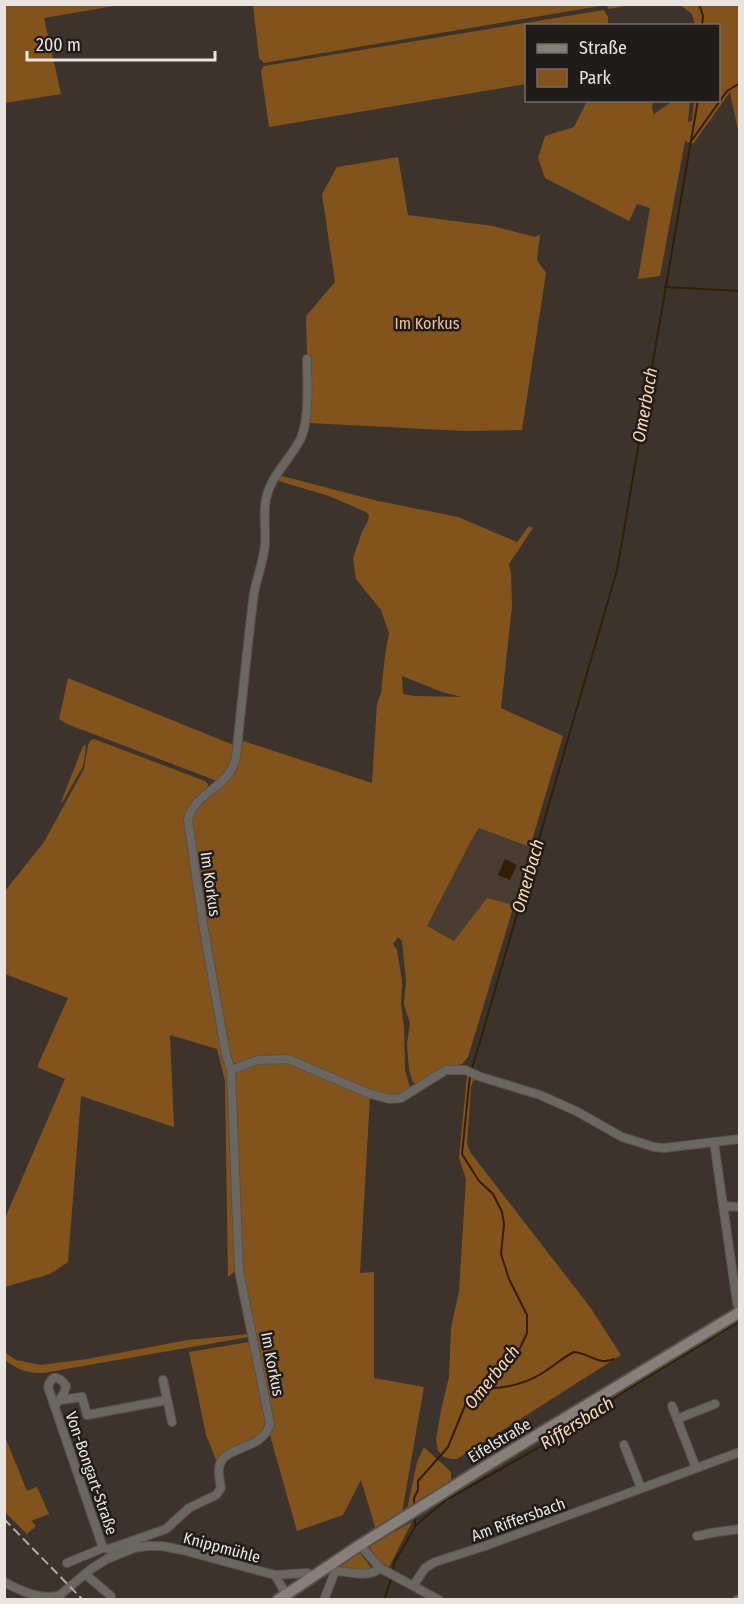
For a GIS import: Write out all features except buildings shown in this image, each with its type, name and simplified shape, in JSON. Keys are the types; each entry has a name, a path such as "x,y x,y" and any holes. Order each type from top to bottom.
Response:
{"main road":[{"name":"Eifelstraße","path":"282,1597 420,1507 740,1311"}],"street":[{"name":"Im Korkus","path":"262,1437 269,1430 270,1424 238,1260 231,1070 226,1055 203,924 188,820 195,803 227,776 236,757 255,590 265,545 264,510 276,474 297,446 304,429 307,359"},
{"path":"231,1070 258,1060 288,1059 370,1094 390,1099 402,1098 446,1070 471,1072 540,1095 576,1111 622,1137 654,1147 664,1148 740,1139"},
{"path":"714,1142 723,1206 736,1264 740,1311"},
{"path":"723,1206 740,1207"},
{"path":"163,1380 172,1422"},
{"name":"Von-Bongart-Straße","path":"103,1548 57,1403 82,1397 87,1415 167,1400"},
{"path":"676,1419 715,1404"},
{"path":"672,1407 696,1468"},
{"name":"Knippmühle","path":"67,1563 103,1548 109,1549 166,1529 189,1508 218,1492 221,1488 219,1466 221,1462 262,1437"},
{"path":"624,1445 641,1488"},
{"name":"Am Riffersbach","path":"413,1586 425,1568 435,1562 485,1546 740,1452"},
{"path":"697,1536 740,1529"},
{"name":"Knippmühle","path":"158,1531 162,1546"},
{"path":"360,1545 383,1570 439,1599"},
{"name":"Knippmühle","path":"4,1582 36,1596 45,1598 60,1595 107,1559 134,1548 147,1546 162,1546 275,1575 307,1573 314,1575"},
{"path":"324,1599 337,1571 368,1574 383,1570"},
{"name":"Knippmühle","path":"275,1575 282,1597"},
{"path":"82,1576 111,1596"}],"shaded area":[{"path":"480,828 530,847 514,905 487,898 455,941 426,926"},
{"path":"505,859 517,865 510,880 498,875"}],"green space":[{"path":"5,4 120,5 44,18 61,94 5,103"},
{"path":"253,4 630,5 609,9 606,5 264,63 259,58"},
{"path":"680,5 739,5 739,135 730,92 693,144 685,141 660,276 638,279 650,208 637,204 629,221 545,178 538,158 545,136 574,127 586,102 653,102 652,108 655,119 654,114 672,102 690,102 688,122 692,121 694,102 720,102 720,24 695,24 692,14"},
{"path":"604,10 608,17 608,24 525,24 525,84 269,127 261,71 264,66"},
{"name":"Im Korkus","path":"398,157 408,215 493,226 535,237 540,234 537,260 546,273 522,430 466,431 309,423 306,316 335,282 322,194 337,167"},
{"path":"278,475 378,501 458,517 517,542 529,526 533,528 509,564 512,606 501,708 563,736 530,847 479,828 427,926 454,941 487,898 514,905 468,1057 462,1064 445,1068 417,1085 413,1082 409,1070 407,1044 410,1023 404,1004 406,981 402,941 398,937 393,944 397,950 402,981 405,1070 410,1087 406,1093 390,1097 371,1092 287,1056 238,1064 231,1061 205,922 191,820 193,811 228,777 240,740 372,783 377,704 381,693 389,633 381,610 356,579 353,558 369,515 329,496 275,480","holes":["402,676 442,692 462,697 403,694"]},
{"path":"68,678 236,746 227,769 217,781 67,724 59,719"},
{"path":"94,739 208,784 207,789 190,805 185,820 227,1071 235,1268 228,1277 225,1081 217,1049 170,1035 174,1127 81,1096 68,1262 50,1274 5,1287 5,1218 65,1079 37,1067 68,998 5,974 5,891 44,842 84,769 88,745"},
{"path":"86,745 82,768 62,803 83,746"},
{"path":"285,1061 370,1096 360,1273 374,1272 374,1378 424,1387 402,1513 376,1530 361,1480 343,1515 297,1531 271,1439 241,1268 233,1081 236,1073 258,1062"},
{"path":"469,1074 480,1079 473,1081 471,1087 467,1144 470,1152 590,1307 621,1355 457,1459 451,1459 444,1457 438,1451 436,1439 449,1377 451,1328 459,1291 466,1179 459,1158"},
{"path":"248,1334 249,1337 43,1373 18,1369 5,1360 4,1352 16,1360 41,1365 188,1340"},
{"path":"249,1342 254,1346 267,1419 266,1429 262,1436 218,1461 206,1435 189,1352"},
{"path":"5,1437 27,1491 37,1487 49,1514 31,1521 36,1526 27,1534 5,1512"},
{"path":"424,1447 451,1472 451,1480 407,1510 417,1462"},
{"path":"412,1522 389,1567 380,1562 370,1548 372,1544"},
{"path":"358,1553 372,1569 369,1571 336,1568"}],"waterway":[{"name":"Omerbach","path":"699,4 703,16 702,24"},
{"path":"720,101 727,91 740,83"},
{"name":"Omerbach","path":"472,1069 617,570 698,102"},
{"path":"692,140 719,102"},
{"path":"665,287 740,291"},
{"name":"Omerbach","path":"414,1505 418,1481 448,1447 466,1403 479,1387 505,1366 519,1350 527,1333 527,1315 509,1279 501,1254 504,1224 502,1212 493,1194 479,1181 462,1154 470,1075"},
{"name":"Riffersbach","path":"415,1526 446,1500 538,1448 625,1391 740,1321"},
{"path":"479,1387 505,1387 523,1382 540,1375 574,1352 603,1361 614,1359"},
{"name":"Omerbach","path":"393,1571 394,1563 415,1527 415,1514"},
{"name":"Omerbach","path":"384,1600 392,1577"}],"railway":[{"path":"4,1519 83,1600"}]}
